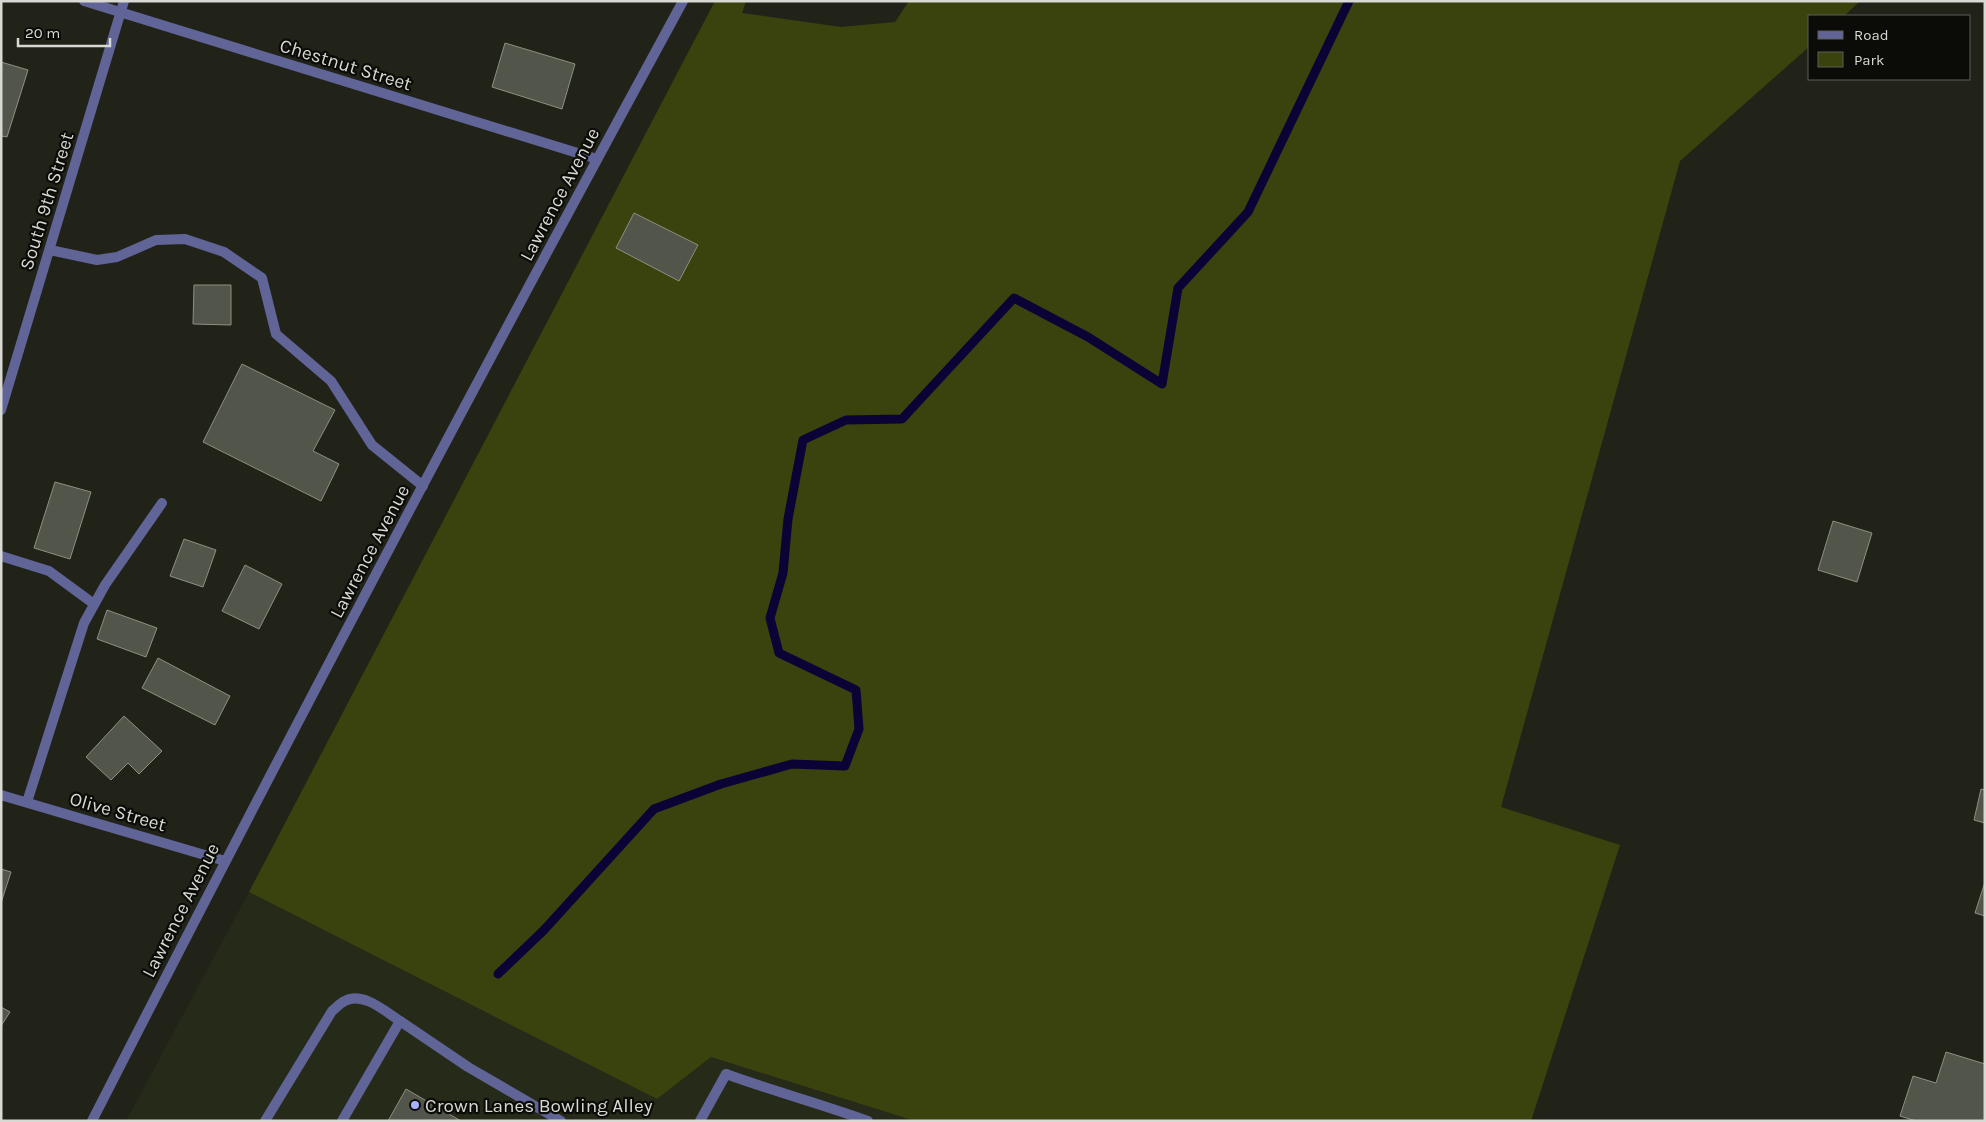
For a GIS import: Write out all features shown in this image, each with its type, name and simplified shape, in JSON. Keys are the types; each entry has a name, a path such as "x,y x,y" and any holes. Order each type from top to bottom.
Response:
{"street":[{"name":"Chestnut Street","path":"84,1 597,159"},
{"name":"South 9th Street","path":"1,410 124,1"},
{"name":"Lawrence Avenue","path":"92,1121 225,860 597,159 683,1"},
{"path":"50,250 98,260 117,257 156,240 185,239 224,252 262,278 276,334 331,381 372,445 423,486"},
{"path":"27,802 84,623 105,585 162,502"},
{"path":"1,556 49,571 94,604"},
{"name":"Olive Street","path":"1,794 225,860"},
{"path":"265,1121 332,1011 346,1000 357,998 368,1002 400,1021 468,1067 561,1121"},
{"path":"342,1121 400,1021"},
{"path":"700,1121 726,1074 787,1096 827,1106 868,1121"}],"shaded area":[{"path":"249,892 657,1099 711,1057 915,1121 126,1121"}],"green space":[{"path":"715,1 746,1 742,13 841,27 895,22 909,1 1860,1 1845,15 1808,15 1808,48 1680,161 1501,807 1620,845 1531,1121 915,1121 711,1057 657,1099 249,892","holes":["634,213 697,245 679,280 616,248"]}],"building":[{"path":"505,43 575,64 562,109 492,87"},
{"path":"1,62 28,70 7,137 1,136"},
{"path":"634,213 698,245 679,281 616,248"},
{"path":"194,285 231,285 231,325 193,324"},
{"path":"242,364 335,410 313,451 339,464 321,501 203,442"},
{"path":"55,482 91,492 70,559 34,548"},
{"path":"1833,521 1872,533 1857,582 1818,570"},
{"path":"184,539 216,550 203,587 170,576"},
{"path":"245,565 282,584 259,629 222,611"},
{"path":"107,610 157,628 146,657 97,639"},
{"path":"158,658 230,696 215,725 142,688"},
{"path":"124,716 162,751 139,774 128,763 111,780 86,757"},
{"path":"1981,789 1985,790 1985,823 1974,820"},
{"path":"1,869 11,872 1,903"},
{"path":"1985,882 1985,916 1975,913"},
{"path":"1,1007 10,1012 1,1026"},
{"path":"1946,1052 1985,1064 1985,1121 1916,1121 1900,1116 1913,1076 1936,1083"},
{"name":"Crown Lanes Bowling Alley","path":"406,1089 461,1121 388,1121"}],"waterway":[{"path":"498,974 544,930 654,809 721,784 792,764 845,766 859,729 856,690 779,653 770,618 783,573 788,519 803,440 846,420 902,419 1014,298 1088,337 1162,384 1178,288 1248,212 1349,1"}],"place":[{"name":"Crown Lanes Bowling Alley","path":"415,1105"}]}
